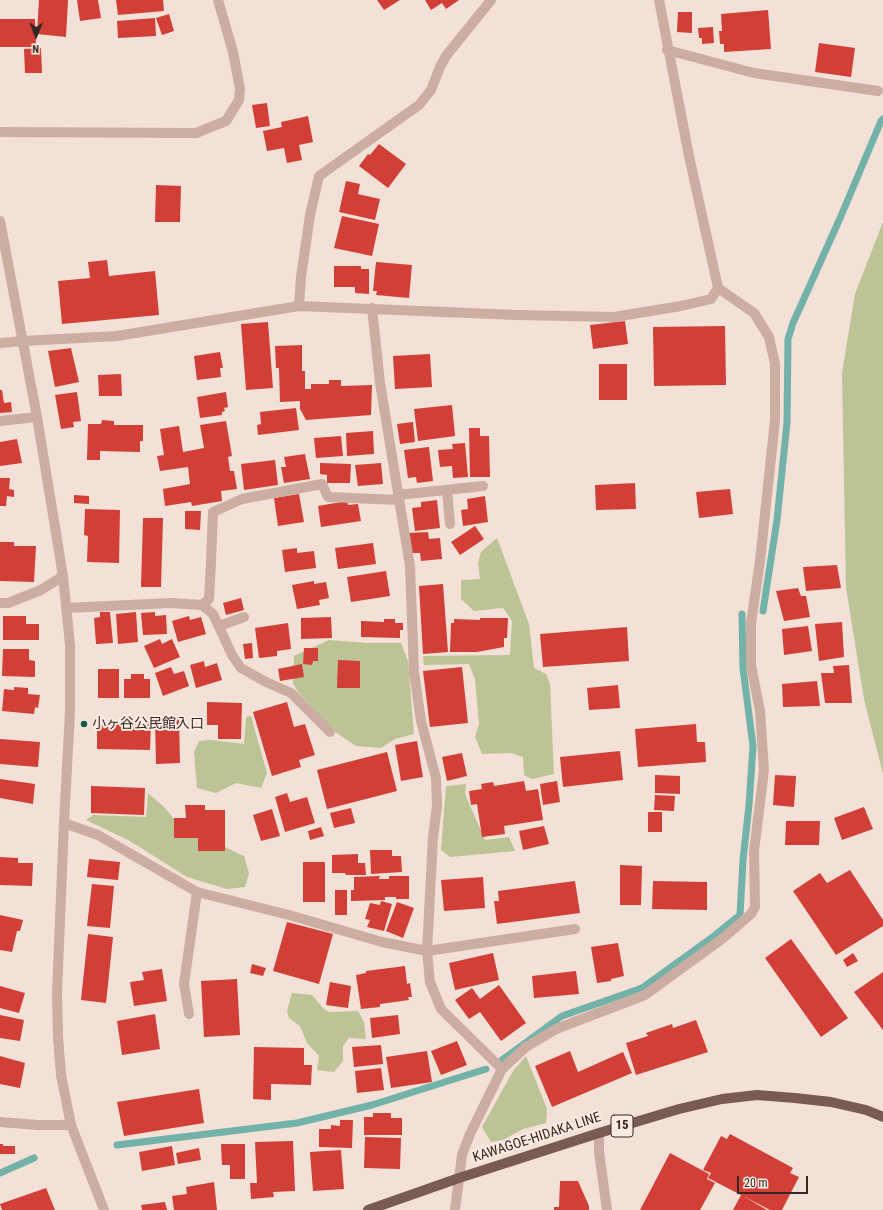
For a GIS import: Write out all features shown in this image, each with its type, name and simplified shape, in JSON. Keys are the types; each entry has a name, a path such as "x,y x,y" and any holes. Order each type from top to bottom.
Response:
{"main road":[{"name":"KAWAGOE-HIDAKA LINE","path":"368,1210 459,1178 599,1133 679,1109 722,1099 757,1095 831,1102 866,1110 883,1117"}],"street":[{"path":"0,132 196,132 226,120 239,100 240,89 233,52 218,0"},
{"path":"298,306 310,215 319,176 419,105 431,90 446,56 490,0"},
{"path":"455,1210 462,1155 470,1134 502,1069 526,1047 556,1029 645,995 722,939 751,914 755,907 754,851 764,770 760,711 751,665 751,623 760,561 775,420 775,364 769,337 754,312 718,288 667,50 659,0"},
{"path":"667,50 754,73 878,91"},
{"path":"0,221 23,341 63,576 70,645 70,711 57,993 61,1075 71,1125 104,1210"},
{"path":"0,343 117,336 298,306 517,315 614,317 682,306 711,299 718,288"},
{"path":"372,308 380,382 410,566 414,672 420,721 436,778 437,806 433,837 427,951 430,982 441,1009 502,1069"},
{"path":"0,421 36,417"},
{"path":"202,605 208,599 213,512 242,499 322,484 328,497 398,497 483,486"},
{"path":"447,490 450,524"},
{"path":"0,603 8,603 42,590 63,576"},
{"path":"67,608 170,603 202,605 213,614 232,655 242,668 266,682 292,693 330,732"},
{"path":"219,626 244,617"},
{"path":"64,823 98,835 197,892 288,915 382,942 427,951 575,929"},
{"path":"190,1014 184,984 197,892"},
{"path":"0,1122 38,1126 71,1125"},
{"path":"599,1133 599,1152 607,1210"}],"green space":[{"path":"883,222 883,774 864,699 846,588 842,373 855,294"},
{"path":"497,538 529,624 534,668 546,674 550,684 554,774 532,779 524,775 523,757 511,753 482,754 475,737 479,724 475,679 469,664 424,665 423,656 510,655 512,621 503,608 474,611 461,599 461,580 480,579 478,563 481,552"},
{"path":"329,640 367,643 401,643 408,661 414,734 395,739 381,748 356,746 335,732 298,692 293,683 294,656"},
{"path":"251,716 267,773 261,788 236,783 216,793 197,788 194,752 199,741 211,740 244,744 246,717"},
{"path":"466,784 465,794 485,840 509,837 515,851 450,857 441,850 446,786"},
{"path":"148,793 164,807 176,821 244,856 249,873 245,887 227,889 187,877 130,841 86,820 93,815 146,817"},
{"path":"292,993 312,995 323,1008 329,1012 358,1011 364,1022 366,1039 349,1038 343,1046 343,1061 334,1072 317,1070 319,1056 307,1043 300,1026 289,1018 287,1011"},
{"path":"526,1056 547,1109 546,1123 523,1129 503,1140 491,1142 482,1127 513,1071"}],"building":[{"path":"39,0 68,0 66,37 37,34"},
{"path":"77,0 98,0 101,18 80,21"},
{"path":"116,0 163,0 164,11 118,15"},
{"path":"377,0 400,0 384,10"},
{"path":"425,0 459,0 446,9 442,3 431,10"},
{"path":"768,10 771,49 724,52 724,44 720,44 719,31 722,31 721,14"},
{"path":"678,12 692,12 692,33 677,32"},
{"path":"169,14 174,31 162,35 156,18"},
{"path":"155,18 156,36 118,38 117,21"},
{"path":"0,19 35,19 36,47 0,47"},
{"path":"713,27 714,43 702,44 702,38 699,38 698,28"},
{"path":"819,43 855,48 851,77 815,72"},
{"path":"41,48 42,73 25,73 24,49"},
{"path":"267,103 270,126 256,128 252,105"},
{"path":"308,116 313,142 299,145 302,160 287,163 284,148 267,151 263,131 282,127 281,122"},
{"path":"379,144 406,164 388,188 359,166 368,154 370,155"},
{"path":"346,181 360,184 358,194 380,199 375,220 339,212"},
{"path":"156,185 181,186 180,222 155,222"},
{"path":"342,216 379,224 372,256 334,248"},
{"path":"107,260 109,276 155,271 159,315 62,324 58,281 90,278 88,262"},
{"path":"376,262 412,265 409,298 376,295 377,291 373,291"},
{"path":"334,266 361,266 361,269 369,269 369,294 355,293 355,287 334,287"},
{"path":"625,321 628,344 593,349 590,325"},
{"path":"268,322 273,388 246,390 241,324"},
{"path":"725,326 726,385 654,386 653,327"},
{"path":"302,345 302,371 305,371 305,389 311,389 311,384 329,384 329,380 341,380 341,386 372,385 371,415 306,420 300,409 300,401 280,402 279,368 276,368 275,346"},
{"path":"71,348 79,382 55,387 48,351"},
{"path":"220,352 223,368 220,368 221,377 197,380 194,356"},
{"path":"430,354 432,387 395,389 393,356"},
{"path":"599,364 627,364 627,400 599,400"},
{"path":"121,374 122,396 99,396 98,375"},
{"path":"0,390 2,390 4,403 11,402 12,412 0,413"},
{"path":"77,392 81,421 73,422 74,427 61,429 55,395"},
{"path":"226,392 228,407 224,408 225,411 222,412 222,415 200,418 197,397"},
{"path":"452,405 455,436 418,441 414,409"},
{"path":"296,408 299,430 258,435 257,425 261,424 260,412"},
{"path":"102,420 114,421 114,425 143,425 143,441 140,441 140,452 100,451 100,460 87,460 88,424 101,424"},
{"path":"226,421 232,456 228,457 230,471 234,471 237,489 221,491 222,501 192,506 191,502 165,506 163,489 190,484 188,467 160,471 157,456 164,455 160,429 179,426 183,452 204,448 200,425"},
{"path":"413,422 415,442 400,444 397,424"},
{"path":"469,428 480,428 480,436 489,436 490,477 470,477"},
{"path":"373,431 374,454 347,456 346,433"},
{"path":"341,436 343,456 316,458 314,438"},
{"path":"17,439 22,463 0,466 0,442"},
{"path":"465,443 468,477 453,478 452,466 440,467 438,450 453,449 452,444"},
{"path":"429,447 433,481 417,483 416,477 408,478 404,450"},
{"path":"305,454 310,479 284,483 281,467 286,467 284,457"},
{"path":"275,460 278,485 244,490 241,464"},
{"path":"320,463 351,464 350,483 327,483 327,475 320,474"},
{"path":"381,463 383,484 358,486 355,465"},
{"path":"0,478 10,478 9,489 14,490 14,497 7,496 6,506 0,506"},
{"path":"635,483 636,509 596,510 595,485"},
{"path":"730,489 733,514 699,518 696,492"},
{"path":"299,494 304,522 278,526 274,498"},
{"path":"74,495 89,496 89,504 74,503"},
{"path":"485,496 488,522 463,526 461,510 468,509 467,499"},
{"path":"437,500 440,528 415,531 412,508 421,507 421,502"},
{"path":"347,501 348,505 358,504 361,521 321,527 318,506"},
{"path":"85,509 120,510 119,563 87,562 88,536 84,535"},
{"path":"185,511 201,511 200,530 185,529"},
{"path":"143,518 163,518 161,587 141,587"},
{"path":"475,526 484,539 460,555 451,542"},
{"path":"428,532 429,539 440,538 442,559 421,561 420,553 411,553 408,533"},
{"path":"0,542 14,542 14,546 36,546 34,582 0,581"},
{"path":"373,543 376,564 338,569 335,548"},
{"path":"297,548 297,553 314,551 316,568 285,572 282,550"},
{"path":"837,565 841,588 806,591 803,567"},
{"path":"386,571 390,596 351,602 347,577"},
{"path":"314,581 314,584 326,582 329,598 319,600 320,605 297,609 292,585"},
{"path":"443,584 448,652 423,654 419,586"},
{"path":"798,588 801,596 806,596 810,617 784,621 776,591"},
{"path":"241,598 244,610 226,615 223,603"},
{"path":"100,612 110,612 113,643 96,644 94,618 100,617"},
{"path":"136,612 138,642 118,644 116,614"},
{"path":"155,612 155,616 166,615 167,634 143,635 141,613"},
{"path":"3,616 26,616 26,624 39,624 39,640 3,640"},
{"path":"189,616 190,620 201,617 206,634 178,642 172,621"},
{"path":"331,617 332,638 301,639 301,618"},
{"path":"480,618 508,618 507,638 504,638 504,647 477,652 450,652 451,623 454,623 454,619 480,620"},
{"path":"384,619 395,619 395,623 403,623 403,630 400,630 400,638 361,637 361,621 384,622"},
{"path":"842,622 844,657 819,661 815,624"},
{"path":"288,623 291,649 277,651 277,656 259,658 255,628"},
{"path":"808,626 812,651 784,655 782,629"},
{"path":"627,627 629,661 543,667 540,634"},
{"path":"160,639 162,644 172,639 180,657 154,668 144,646"},
{"path":"252,643 253,658 245,659 243,644"},
{"path":"304,648 318,648 318,661 313,661 312,665 303,664"},
{"path":"3,649 29,649 29,660 35,661 35,677 2,676"},
{"path":"338,660 360,661 360,688 337,688"},
{"path":"204,661 205,667 217,663 222,680 196,688 190,665"},
{"path":"302,664 304,677 280,681 278,669"},
{"path":"849,665 852,703 825,703 821,673 834,673 833,666"},
{"path":"171,667 174,674 184,671 189,686 163,696 155,673"},
{"path":"462,667 468,723 430,727 423,671"},
{"path":"98,669 119,669 119,698 98,698"},
{"path":"131,674 144,674 144,679 150,679 150,698 124,698 124,679 131,679"},
{"path":"817,681 820,706 783,707 782,684"},
{"path":"618,685 620,708 589,710 587,688"},
{"path":"14,687 28,688 28,694 40,695 38,708 35,707 34,714 2,711 4,689 14,690"},
{"path":"207,702 242,703 241,739 218,739 218,725 207,725"},
{"path":"287,702 294,727 305,724 315,755 299,760 301,767 272,776 253,712"},
{"path":"179,717 180,763 156,764 155,718"},
{"path":"97,722 151,722 150,750 97,749"},
{"path":"696,724 697,742 705,742 706,762 638,767 635,729"},
{"path":"0,739 40,742 38,767 0,764"},
{"path":"417,741 423,777 401,781 395,745"},
{"path":"620,751 623,780 563,787 560,757"},
{"path":"387,752 397,791 327,809 317,770"},
{"path":"462,753 467,776 447,781 442,757"},
{"path":"655,775 680,776 680,794 655,793"},
{"path":"775,775 796,776 794,807 773,805"},
{"path":"0,779 35,784 33,804 0,798"},
{"path":"524,781 526,791 538,789 543,820 504,826 505,834 482,837 477,804 471,805 469,791 482,789 481,784 493,782 494,786"},
{"path":"557,781 560,802 543,805 540,784"},
{"path":"91,786 145,788 144,815 91,813"},
{"path":"287,793 290,802 307,797 315,823 285,832 275,797"},
{"path":"655,795 675,796 674,811 654,810"},
{"path":"185,805 205,805 205,810 225,810 225,851 198,851 198,838 174,838 174,818 186,818"},
{"path":"864,807 873,829 842,840 834,818"},
{"path":"351,808 355,823 334,828 330,813"},
{"path":"272,809 280,836 261,841 253,815"},
{"path":"648,812 662,812 662,832 648,832"},
{"path":"786,821 820,821 819,845 785,845"},
{"path":"544,826 549,844 523,850 519,831"},
{"path":"321,827 324,836 310,840 308,831"},
{"path":"370,850 392,850 392,856 401,856 402,872 371,874"},
{"path":"358,854 358,863 365,863 366,875 332,873 332,855"},
{"path":"0,857 18,858 18,863 33,863 32,886 0,885"},
{"path":"89,859 120,862 118,880 87,877"},
{"path":"303,862 325,862 325,902 303,902"},
{"path":"620,865 642,866 641,905 620,905"},
{"path":"850,870 883,920 883,926 836,955 793,891 820,873 827,883"},
{"path":"380,876 379,879 389,879 389,876 409,876 409,899 385,897 385,900 351,901 351,890 354,890 354,877"},
{"path":"483,877 485,908 444,911 441,880"},
{"path":"575,881 580,913 497,924 494,901 499,901 498,891"},
{"path":"653,881 707,882 707,910 652,909"},
{"path":"92,884 114,886 110,928 87,926"},
{"path":"335,890 347,890 347,915 335,915"},
{"path":"381,901 392,904 384,931 367,927 370,920 365,919 370,903 380,905"},
{"path":"397,902 414,908 403,938 386,931"},
{"path":"0,915 23,920 20,931 17,931 12,952 0,950"},
{"path":"287,922 333,934 319,984 273,971"},
{"path":"88,934 113,937 106,1003 81,1000"},
{"path":"791,939 848,1018 821,1037 765,958"},
{"path":"618,943 624,976 611,979 611,981 597,983 591,947"},
{"path":"493,953 499,980 455,990 449,963"},
{"path":"853,953 858,961 847,967 843,960"},
{"path":"252,964 266,968 263,976 250,973"},
{"path":"405,966 407,984 410,983 412,997 408,997 409,1000 380,1004 380,1007 361,1009 356,975 366,973 366,971"},
{"path":"162,969 167,1001 134,1006 130,982 144,980 142,972"},
{"path":"576,971 579,994 534,998 532,976"},
{"path":"883,972 883,1030 854,992"},
{"path":"237,979 240,1035 204,1037 201,981"},
{"path":"330,982 351,986 348,1008 326,1005"},
{"path":"499,985 526,1023 501,1041 480,1012 469,1019 455,1000 472,988 480,999"},
{"path":"0,986 25,993 19,1013 0,1008"},
{"path":"155,1014 160,1049 122,1055 117,1021"},
{"path":"0,1015 24,1020 20,1041 0,1038"},
{"path":"398,1015 400,1034 372,1038 370,1018"},
{"path":"696,1020 708,1052 636,1075 626,1043 648,1036 646,1033 672,1024 673,1028"},
{"path":"457,1041 467,1065 441,1075 431,1051"},
{"path":"381,1045 383,1064 354,1067 352,1047"},
{"path":"254,1047 304,1048 304,1065 312,1065 311,1085 271,1084 271,1100 253,1099"},
{"path":"427,1051 432,1082 391,1088 386,1057"},
{"path":"570,1051 578,1072 623,1052 632,1073 552,1107 535,1066"},
{"path":"0,1056 25,1063 20,1088 0,1084"},
{"path":"381,1068 384,1090 357,1093 355,1071"},
{"path":"199,1089 204,1123 124,1136 117,1102"},
{"path":"373,1113 391,1113 391,1118 402,1118 402,1135 364,1135 364,1117 373,1117"},
{"path":"340,1120 353,1120 352,1148 319,1147 319,1129 331,1129 331,1125 340,1126"},
{"path":"730,1134 793,1168 790,1173 799,1177 782,1210 770,1210 743,1196 767,1210 733,1210 741,1195 708,1178 711,1173 703,1170 721,1136 727,1139"},
{"path":"365,1137 401,1138 400,1169 364,1168"},
{"path":"293,1141 295,1191 273,1192 274,1197 251,1199 250,1183 257,1183 255,1142"},
{"path":"0,1144 3,1144 3,1146 15,1146 15,1154 0,1154"},
{"path":"221,1144 245,1144 245,1179 230,1179 230,1165 222,1165"},
{"path":"172,1146 175,1165 142,1171 139,1152"},
{"path":"199,1148 201,1160 178,1164 176,1153"},
{"path":"341,1150 344,1189 313,1191 310,1152"},
{"path":"670,1153 709,1174 707,1179 715,1183 700,1210 640,1210"},
{"path":"560,1181 578,1181 589,1206 589,1210 554,1210 554,1207 559,1207"},
{"path":"214,1182 217,1210 174,1210 172,1196 187,1194 186,1187"},
{"path":"46,1188 55,1210 2,1210 0,1204"},
{"path":"165,1202 167,1210 142,1210 141,1205"}],"waterway":[{"path":"763,611 777,520 787,423 788,339 793,323 883,119"},
{"path":"502,1060 562,1016 642,988 714,936 740,915 743,860 753,746 743,668 742,614"},
{"path":"117,1145 297,1123 372,1105 486,1069"},
{"path":"0,1173 34,1158"}],"place":[{"name":"小ヶ谷公民館入口","path":"84,724"}]}
